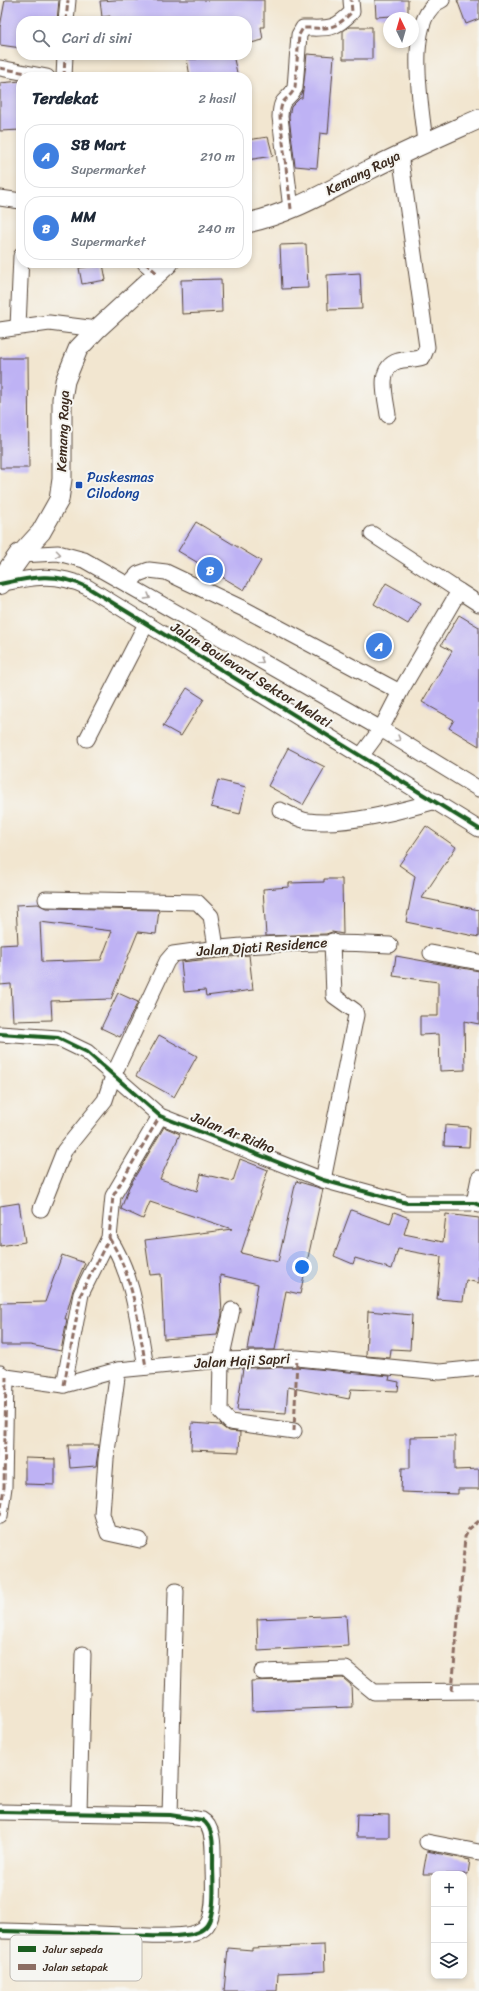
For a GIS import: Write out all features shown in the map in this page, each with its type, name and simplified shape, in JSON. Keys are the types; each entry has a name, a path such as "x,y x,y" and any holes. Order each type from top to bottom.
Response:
{"main road":[{"path":"0,583 10,555"}],"street":[{"path":"66,16 68,0"},
{"path":"291,209 280,116 283,99 295,88 299,35 304,28 330,28 342,22 352,12 351,0"},
{"path":"424,143 418,71 419,43 423,21 435,3 442,0"},
{"path":"64,72 65,60"},
{"path":"0,68 21,72"},
{"name":"Kemang Raya","path":"252,222 270,218 291,209 400,154 479,119"},
{"path":"388,415 384,380 386,371 395,362 423,357 427,347 400,154"},
{"path":"0,198 16,200"},
{"path":"18,327 20,268"},
{"name":"Kemang Raya","path":"10,555 41,532 59,500 62,479 62,398 65,381 78,349 155,268"},
{"path":"0,330 49,322 97,329"},
{"path":"372,534 479,604"},
{"name":"Jalan Boulevard Sektor Melati","path":"10,555 58,553 84,560 381,729 479,788"},
{"path":"128,585 138,574 149,570 166,572 246,610 400,692"},
{"name":"Jalan Boulevard Sektor Melati","path":"0,583 25,578 53,576 72,580 436,801 479,829"},
{"path":"361,756 381,729 400,692 459,591"},
{"path":"87,739 146,624"},
{"path":"280,810 308,821 338,821 389,814 436,801"},
{"path":"46,898 197,902 211,916 216,947"},
{"path":"323,1180 356,1015 355,1011 334,996 332,942"},
{"name":"Jalan Djati Residence","path":"113,1076 168,961 173,954 216,947 332,942 390,944"},
{"path":"431,953 479,962"},
{"name":"Jalan Ar Ridho","path":"0,1034 58,1038 87,1052 160,1116 323,1180 407,1203 476,1204"},
{"path":"41,1209 64,1151 105,1100 113,1076"},
{"path":"64,1385 81,1294 109,1238 113,1196 160,1116"},
{"path":"476,1204 479,1178"},
{"path":"109,1238 117,1250 134,1296 146,1367"},
{"path":"232,1310 221,1360 220,1411 230,1422 294,1431"},
{"name":"Jalan Haji Sapri","path":"0,1516 4,1487 3,1375 64,1385 118,1370 221,1360 297,1358 440,1372 479,1368"},
{"path":"118,1370 106,1459 102,1514 108,1533 140,1540"},
{"path":"170,1815 176,1591"},
{"path":"79,1813 83,1654"},
{"path":"262,1672 346,1669 374,1692 479,1691"},
{"path":"0,1812 170,1815 202,1820 205,1822 210,1833 213,1853 212,1902 207,1925 200,1931 185,1935 142,1935"},
{"path":"427,1842 479,1852"},
{"path":"0,1931 130,1935"}],"building":[{"path":"5,0 59,0 57,16 16,16 16,47 0,45 0,27"},
{"path":"264,0 264,27 261,27 263,40 252,43 252,16 102,16 100,1"},
{"path":"375,0 408,0 408,12 383,12 383,17 376,17"},
{"path":"457,0 479,0 479,19 466,24"},
{"path":"349,27 372,27 372,59 343,59 343,31"},
{"path":"307,54 334,56 328,134 320,133 317,168 295,166 289,117 291,107 300,98 302,98"},
{"path":"187,60 234,60 237,72 189,72"},
{"path":"16,81 16,130 0,131 0,83"},
{"path":"268,137 273,156 252,159 252,139"},
{"path":"306,244 308,288 282,289 280,245"},
{"path":"79,268 104,268 106,280 82,284"},
{"path":"360,273 362,309 328,310 327,275"},
{"path":"221,279 222,312 182,314 181,280"},
{"path":"0,358 28,358 29,468 0,468"},
{"path":"196,522 261,561 244,590 178,551"},
{"path":"386,583 421,603 408,624 374,604"},
{"path":"459,615 479,627 479,746 449,728 454,720 422,702 452,651 441,645"},
{"path":"187,688 204,699 181,736 163,726"},
{"path":"288,748 325,767 303,805 268,786"},
{"path":"218,780 246,787 240,814 211,807"},
{"path":"426,826 456,847 422,898 479,910 479,937 406,922 415,876 399,865"},
{"path":"324,879 342,879 343,934 332,932 326,934 266,936 263,889 289,887 289,883 324,882"},
{"path":"38,904 46,908 159,910 156,934 138,932 111,999 51,1001 52,1020 13,1021 11,984 0,985 0,945 18,944 16,905","holes":["40,922 112,931 101,960 42,962"]},
{"path":"249,955 253,990 206,996 205,990 184,992 181,962"},
{"path":"396,956 479,971 479,1024 464,1021 465,1070 440,1071 439,1034 420,1035 420,1016 438,1016 438,982 393,976"},
{"path":"118,993 138,1002 120,1037 101,1028"},
{"path":"159,1035 197,1056 174,1097 136,1076"},
{"path":"445,1125 470,1127 469,1147 444,1146"},
{"path":"164,1127 180,1134 160,1179 197,1191 201,1174 233,1181 240,1159 268,1170 241,1253 278,1262 296,1181 323,1189 300,1294 286,1291 275,1350 247,1350 258,1284 220,1275 222,1315 217,1335 164,1339 161,1274 150,1275 145,1240 232,1229 150,1202 143,1219 121,1209 129,1187"},
{"path":"19,1203 25,1242 0,1246 0,1206"},
{"path":"351,1210 390,1224 394,1212 409,1218 404,1234 443,1242 446,1214 479,1218 479,1283 466,1280 463,1301 437,1299 441,1257 398,1249 392,1269 355,1258 353,1264 334,1256"},
{"path":"62,1255 85,1263 73,1290 65,1319 67,1319 61,1351 30,1345 1,1345 1,1303 45,1302"},
{"path":"368,1311 412,1315 410,1350 391,1349 390,1358 366,1356"},
{"path":"297,1367 390,1376 389,1380 399,1382 398,1391 351,1389 349,1399 288,1387 286,1413 237,1410 243,1368"},
{"path":"192,1423 220,1425 228,1431 240,1432 239,1452 191,1450"},
{"path":"455,1436 455,1470 479,1469 479,1489 458,1489 458,1494 401,1492 402,1468 410,1468 410,1437"},
{"path":"68,1445 99,1445 96,1466 70,1468"},
{"path":"25,1458 55,1459 55,1485 25,1484"},
{"path":"346,1615 348,1646 258,1651 257,1619"},
{"path":"343,1678 351,1685 352,1707 252,1711 251,1681"},
{"path":"357,1814 389,1815 389,1837 356,1837"},
{"path":"427,1851 470,1860 468,1874 467,1871 431,1871 431,1874 423,1874"},
{"path":"324,1945 325,1971 278,1973 277,1991 224,1991 228,1948 252,1950 252,1948"}],"marked path":[{"path":"66,16 68,0"},
{"path":"291,209 280,117 283,102 295,88 299,35 303,28 325,28 340,23 352,12 351,0"},
{"path":"64,72 65,60"},
{"path":"0,68 21,72"},
{"path":"151,268 157,273"},
{"path":"64,1385 81,1294 109,1238 113,1196 160,1116"},
{"path":"109,1238 130,1284 146,1367"},
{"path":"294,1431 297,1358"},
{"path":"0,1516 4,1487 6,1377"},
{"path":"452,1691 465,1537 469,1529 479,1521"}],"cycle path":[{"path":"0,584 23,579 44,577 65,579 87,587 479,829"},
{"path":"0,1034 58,1038 87,1052 160,1116 323,1180 407,1203 474,1203 479,1205"},
{"path":"0,1812 170,1815 202,1820 206,1823 211,1834 213,1853 213,1905 207,1925 203,1929 191,1934 177,1936 142,1935"},
{"path":"0,1931 133,1935"}],"place":[{"name":"Puskesmas Cilodong","path":"79,485"},
{"name":"MM","path":"210,570"},
{"name":"SB Mart","path":"379,646"}]}
